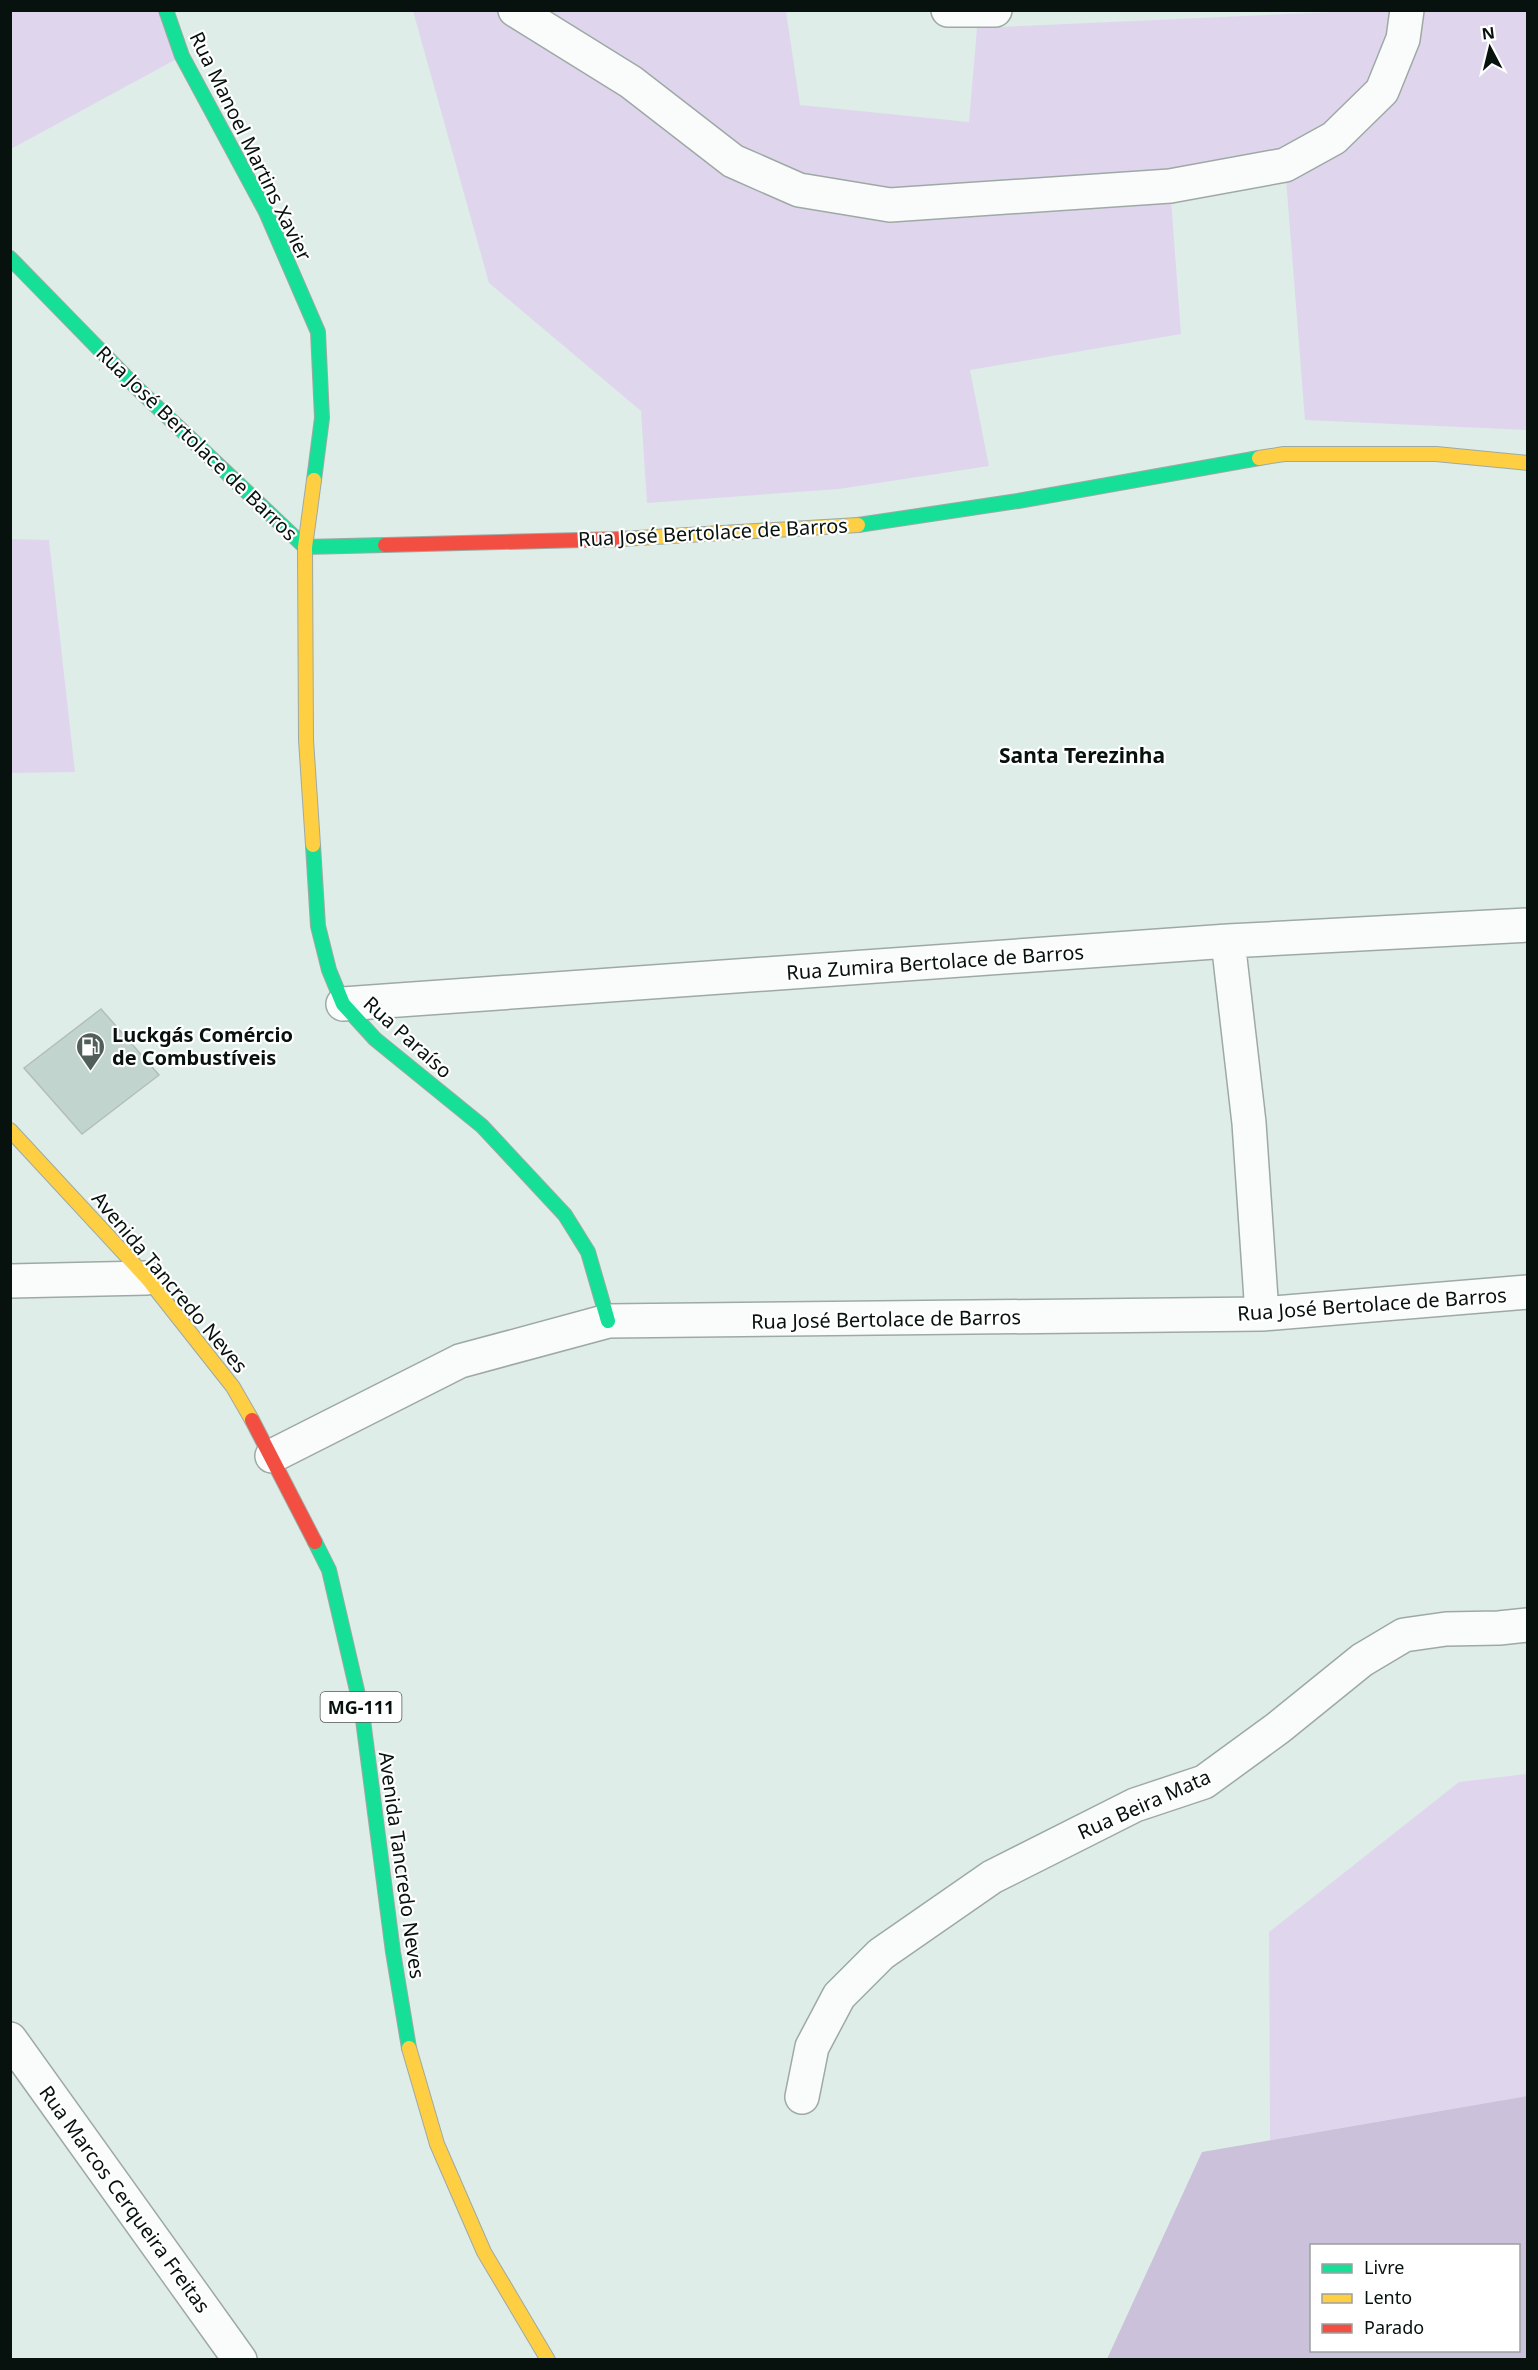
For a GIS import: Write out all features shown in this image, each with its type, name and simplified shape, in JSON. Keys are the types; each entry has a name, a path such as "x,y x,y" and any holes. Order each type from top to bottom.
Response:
{"street":[{"name":"Rua Manoel Martins Xavier","path":"166,10 182,56 266,212 318,332 322,418 305,547"},
{"path":"515,10 631,82 733,161 799,190 890,205 1170,186 1285,165 1334,138 1382,91 1402,39 1407,10"},
{"path":"948,10 995,10"},
{"name":"Rua José Bertolace de Barros","path":"10,258 137,388 305,547 632,539 864,525 1018,501 1284,454 1436,454 1527,463"},
{"name":"Rua Paraíso","path":"305,547 306,740 318,926 329,970 343,1004 375,1039 482,1126 565,1215 588,1252 608,1321"},
{"name":"Rua Zumira Bertolace de Barros","path":"343,1004 1228,941 1527,926"},
{"path":"1228,941 1249,1123 1262,1314"},
{"name":"Avenida Tancredo Neves","path":"10,1130 147,1278 234,1387 272,1456 329,1570 362,1712 393,1952 410,2056 437,2144 484,2252 548,2360"},
{"path":"10,1281 147,1278"},
{"name":"Rua José Bertolace de Barros","path":"272,1456 460,1361 608,1321 1262,1314 1527,1292"},
{"name":"Rua Beira Mata","path":"802,2097 812,2047 839,1996 881,1954 992,1877 1135,1805 1204,1782 1278,1728 1362,1660 1404,1635 1446,1629 1527,1625"},
{"name":"Rua Marcos Cerqueira Freitas","path":"10,2039 240,2360"}],"shaded area":[{"path":"11,11 166,11 182,56 11,149"},
{"path":"413,11 786,11 800,105 969,122 977,28 1356,11 1527,11 1527,430 1305,420 1285,166 1170,186 1181,334 970,370 989,466 839,489 647,503 641,411 489,283"},
{"path":"10,539 49,540 75,772 11,773"},
{"path":"1527,1774 1527,2096 1270,2140 1269,1932 1459,1782"},
{"path":"1527,2096 1527,2359 1107,2359 1202,2152"}],"building":[{"name":"Luckgás Comércio de Combustíveis","path":"101,1009 159,1075 82,1134 24,1068"}],"traffic: fast":[{"path":"166,10 182,56 266,212 318,332 322,418 314,480"},
{"path":"10,258 137,388 305,547 385,545"},
{"path":"858,525 1018,501 1259,458"},
{"path":"313,845 318,926 329,970 343,1004 375,1039 482,1126 565,1215 588,1252 608,1321"},
{"path":"315,1542 329,1570 362,1712 393,1952 409,2048"}],"traffic: slow":[{"path":"1259,458 1284,454 1436,454 1528,463"},
{"path":"313,845 306,740 305,547 314,480"},
{"path":"621,539 858,525"},
{"path":"10,1130 147,1278 233,1387 252,1420"},
{"path":"409,2048 437,2144 484,2252 548,2360"}],"traffic: jam":[{"path":"385,545 621,539"},
{"path":"252,1420 315,1542"}],"place":[{"name":"Luckgás Comércio de Combustíveis","path":"91,1072"}],"district":[{"name":"Santa Terezinha","path":"1082,755"}]}
